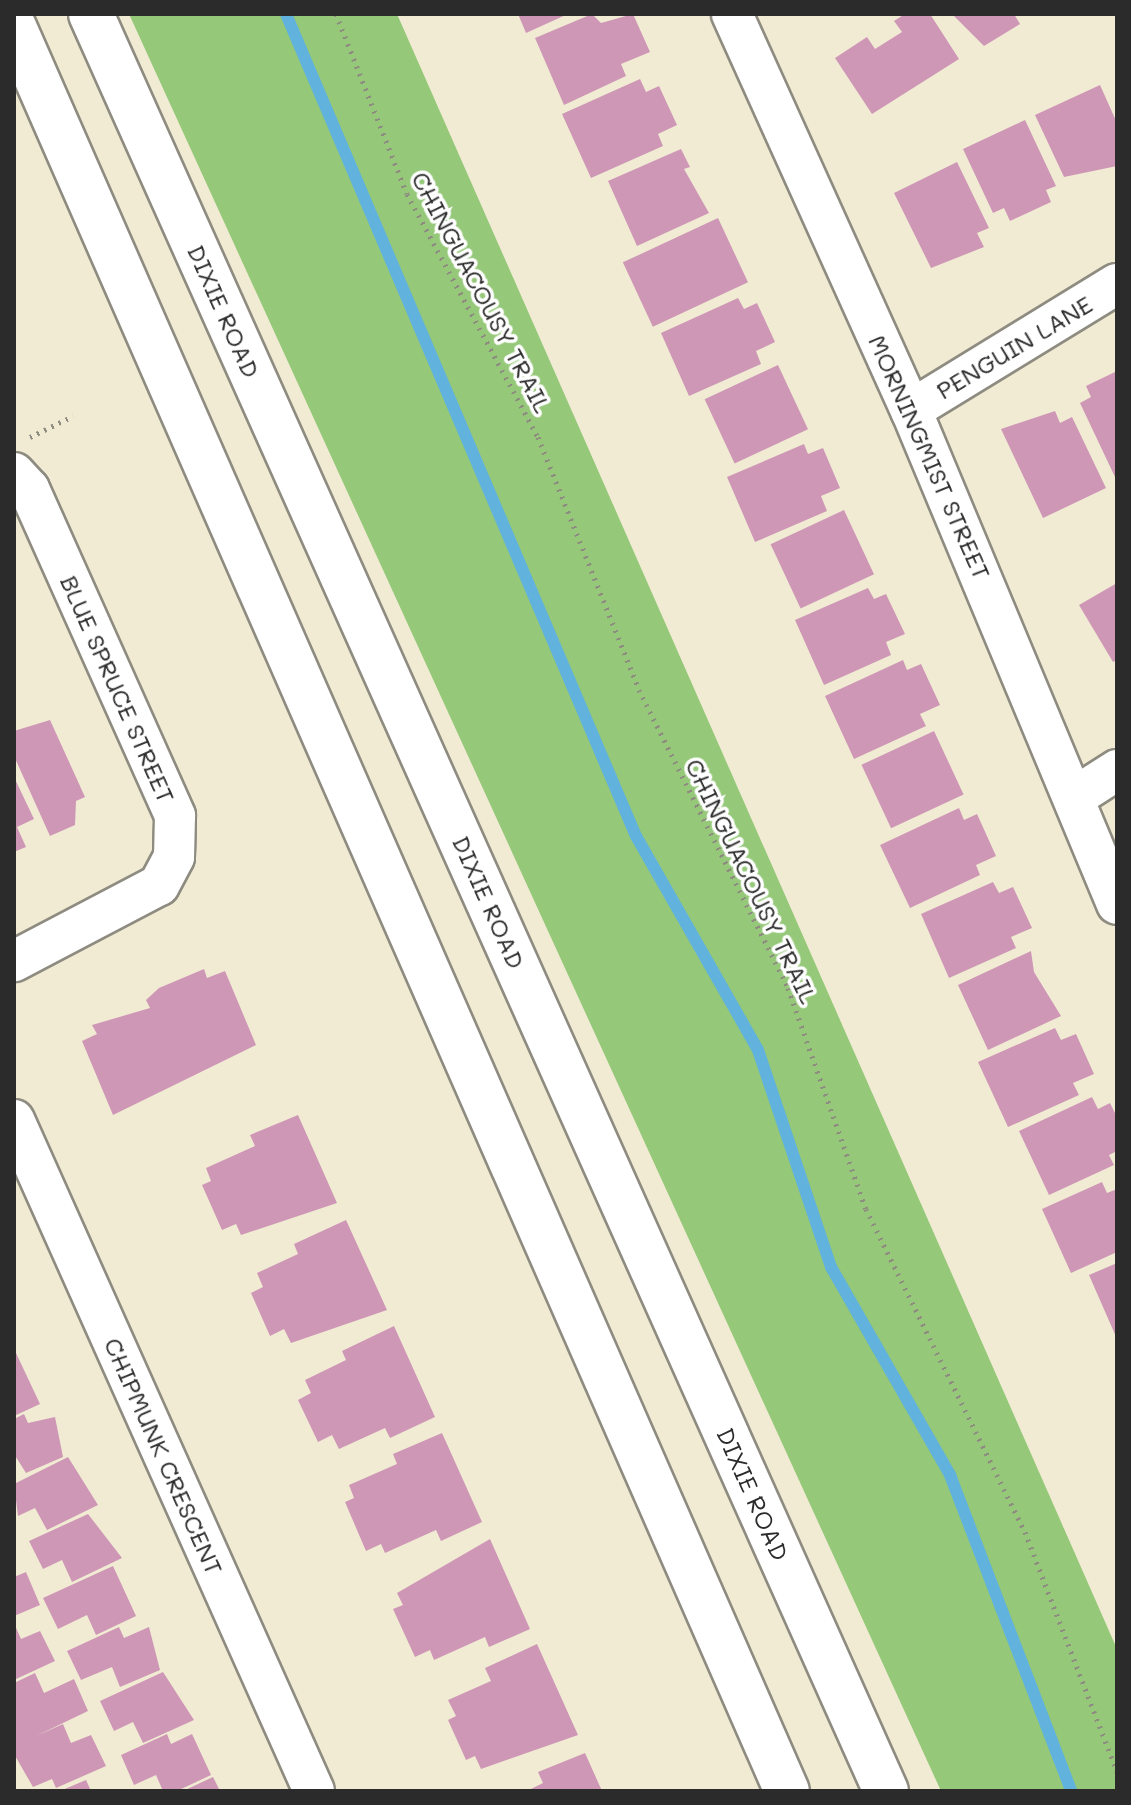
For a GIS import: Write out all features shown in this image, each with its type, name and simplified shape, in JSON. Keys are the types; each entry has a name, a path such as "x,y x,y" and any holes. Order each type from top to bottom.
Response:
{"main road":[{"name":"DIXIE ROAD","path":"91,14 886,1791"},
{"path":"14,27 787,1791"}],"street":[{"name":"MORNINGMIST STREET","path":"735,15 911,410 1075,797 1117,904"},
{"name":"PENGUIN LANE","path":"911,410 1117,284"},
{"name":"BLUE SPRUCE STREET","path":"14,961 136,902 159,885 174,857 175,816 29,489 18,457"},
{"path":"1075,797 1117,770"},
{"name":"CHIPMUNK CRESCENT","path":"14,1120 314,1791"}],"path":[{"name":"CHINGUACOUSY TRAIL","path":"336,14 407,194 538,437 639,690 788,988 866,1209 1025,1532 1117,1772"},
{"path":"18,457 73,416"}],"green space":[{"path":"129,14 397,14 1117,1649 1117,1791 941,1791"}],"building":[{"path":"518,14 568,14 526,33"},
{"path":"592,14 601,23 633,14 650,52 621,64 626,76 564,105 535,38"},
{"path":"905,14 930,14 959,59 872,114 835,58 867,37 875,49 902,32 894,21"},
{"path":"952,14 1014,14 1020,24 984,46"},
{"path":"640,79 646,92 659,86 677,125 658,134 663,146 591,178 562,114"},
{"path":"1100,85 1117,123 1117,166 1064,177 1035,115"},
{"path":"1025,120 1056,186 1046,190 1051,202 1010,221 1004,208 993,213 963,149"},
{"path":"681,149 690,167 684,169 709,213 637,246 608,181"},
{"path":"957,162 989,228 977,233 984,247 931,268 894,193"},
{"path":"718,218 748,282 653,327 623,262"},
{"path":"738,298 744,309 757,303 775,342 756,351 761,364 689,396 661,333"},
{"path":"778,365 808,429 735,464 705,399"},
{"path":"1117,371 1115,477 1080,403 1091,397 1086,386"},
{"path":"1055,411 1060,423 1072,417 1106,488 1043,518 1001,429"},
{"path":"804,444 808,454 823,448 840,488 821,496 827,511 755,542 727,477"},
{"path":"844,510 874,574 801,609 771,544"},
{"path":"1117,583 1117,660 1113,662 1079,605"},
{"path":"868,588 874,599 886,594 905,634 886,642 891,655 824,685 795,620"},
{"path":"903,660 907,670 921,664 940,705 920,714 926,726 854,759 825,696"},
{"path":"50,720 85,797 76,801 75,825 50,836 14,756 14,731"},
{"path":"934,731 964,794 891,828 861,765"},
{"path":"14,777 34,819 17,827 26,847 14,852"},
{"path":"959,808 964,820 977,814 996,856 976,865 980,875 910,908 880,845"},
{"path":"993,882 999,893 1013,887 1032,928 1011,937 1016,948 949,978 921,914"},
{"path":"1031,951 1034,972 1061,1016 988,1050 958,985"},
{"path":"204,969 207,978 225,971 256,1045 113,1115 82,1041 97,1034 92,1025 150,1008 146,1000 159,988"},
{"path":"1055,1028 1061,1040 1076,1034 1094,1074 1073,1083 1079,1095 1008,1127 978,1062"},
{"path":"1092,1097 1098,1109 1110,1103 1117,1117 1117,1151 1109,1155 1114,1165 1049,1195 1019,1131"},
{"path":"298,1115 337,1203 241,1235 236,1224 222,1230 202,1185 211,1181 206,1168 255,1146 250,1135"},
{"path":"1102,1182 1107,1193 1117,1189 1117,1252 1071,1273 1042,1209"},
{"path":"346,1220 387,1310 291,1343 284,1329 270,1336 251,1293 263,1287 257,1273 298,1254 294,1244"},
{"path":"1117,1263 1117,1339 1089,1275"},
{"path":"394,1326 435,1417 390,1438 385,1428 339,1449 332,1435 318,1442 298,1400 311,1393 305,1380 346,1360 342,1351"},
{"path":"14,1354 40,1404 14,1416"},
{"path":"24,1414 28,1423 55,1417 63,1457 26,1473 14,1454 14,1419"},
{"path":"442,1433 482,1522 441,1541 436,1530 385,1553 381,1544 366,1551 345,1502 354,1498 349,1485 397,1464 393,1454"},
{"path":"68,1457 98,1505 47,1530 35,1508 18,1516 14,1484"},
{"path":"88,1514 122,1558 72,1582 62,1560 43,1569 29,1541"},
{"path":"490,1539 530,1629 489,1647 485,1637 434,1660 430,1650 415,1657 393,1609 403,1605 397,1593"},
{"path":"113,1566 136,1616 96,1635 87,1615 58,1629 43,1598"},
{"path":"26,1572 40,1605 14,1616 14,1577"},
{"path":"14,1623 21,1639 40,1631 55,1661 14,1680"},
{"path":"119,1627 124,1638 149,1627 160,1670 120,1687 112,1667 81,1680 67,1651"},
{"path":"537,1644 578,1735 481,1769 475,1756 466,1760 448,1720 456,1716 448,1700 491,1681 485,1668"},
{"path":"163,1672 194,1720 143,1743 133,1722 114,1731 100,1701"},
{"path":"35,1673 44,1693 74,1679 88,1711 36,1736 63,1724 71,1743 91,1735 106,1766 56,1788 52,1779 33,1787 14,1754 14,1683"},
{"path":"167,1734 171,1744 192,1734 211,1775 177,1791 163,1791 156,1775 134,1785 121,1755"},
{"path":"585,1753 602,1791 527,1791 543,1783 538,1772"},
{"path":"213,1777 220,1791 183,1791"},
{"path":"86,1780 91,1791 60,1791"}],"waterway":[{"path":"286,14 636,836 758,1050 831,1267 950,1475 1071,1791"}]}
